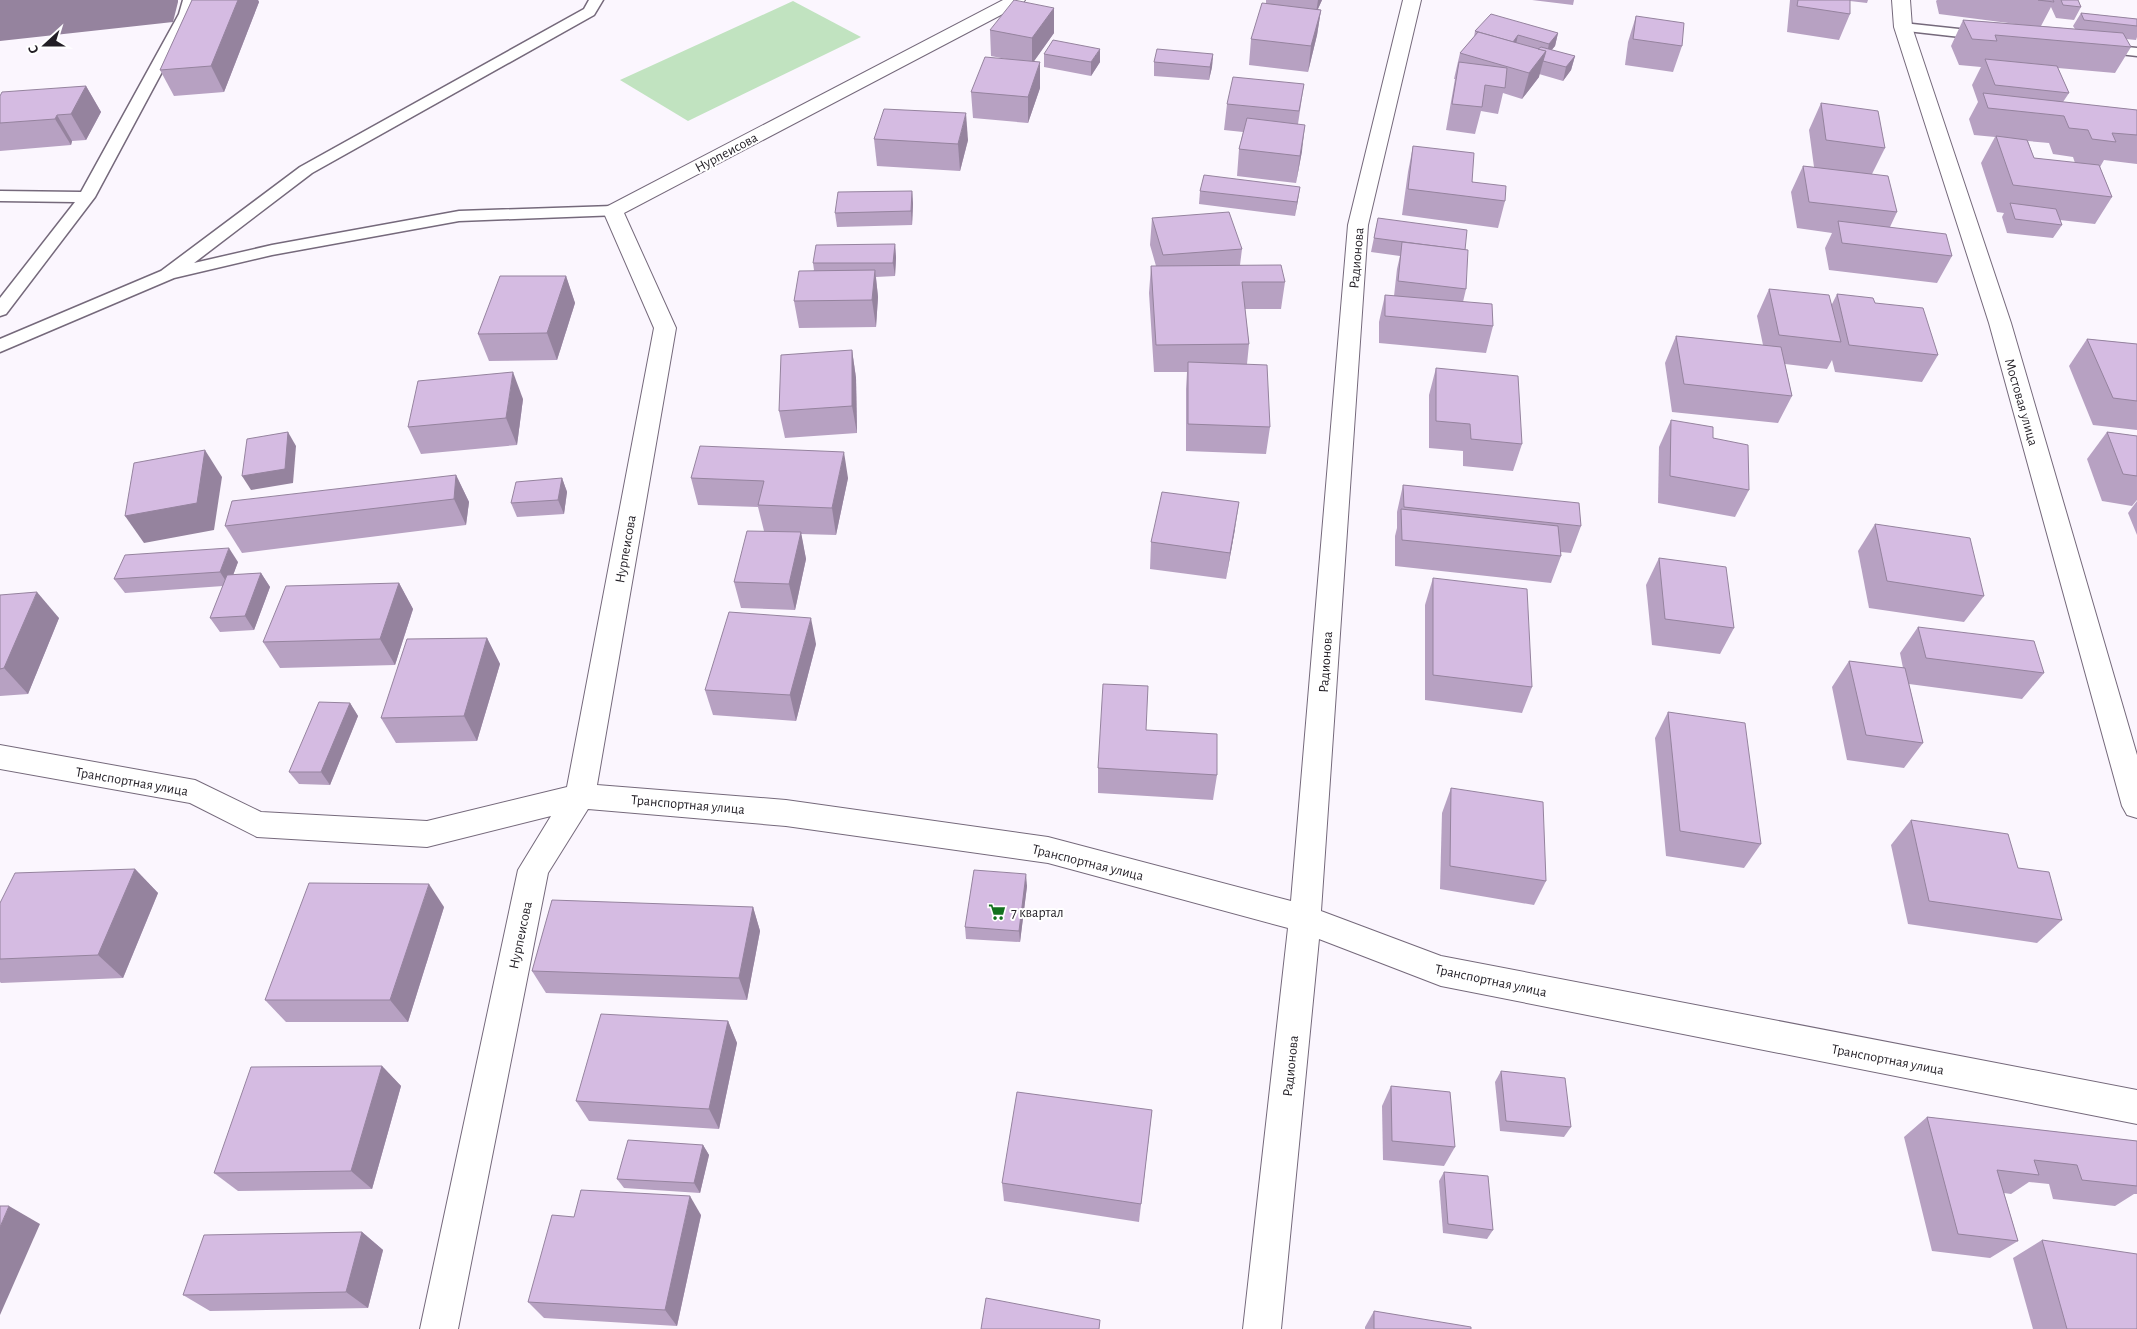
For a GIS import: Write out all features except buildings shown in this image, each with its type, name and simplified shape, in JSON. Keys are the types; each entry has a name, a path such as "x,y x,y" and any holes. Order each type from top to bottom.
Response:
{"street":[{"name":"Нурпеисова","path":"439,1329 533,870 580,796 665,328 613,211 1016,0"},
{"name":"Радионова","path":"1262,1329 1305,919 1358,225 1412,0"},
{"name":"Мостовая улица","path":"1901,0 1903,27 2000,322 2137,806"},
{"name":"Транспортная улица","path":"0,757 195,792 258,824 427,834 580,796 786,812 1048,850 1305,919 1441,971 2137,1107"}],"lane":[{"path":"0,310 87,196 182,23 190,0"},
{"path":"167,275 306,170 589,12 596,0"},
{"path":"1903,27 2000,37"},
{"path":"2088,46 2137,52"},
{"path":"0,196 87,196"},
{"path":"0,346 167,275 272,250 459,216 613,211"}],"green space":[{"path":"793,1 861,37 688,121 620,80"}],"place":[{"name":"7 квартал","path":"997,912"}]}
